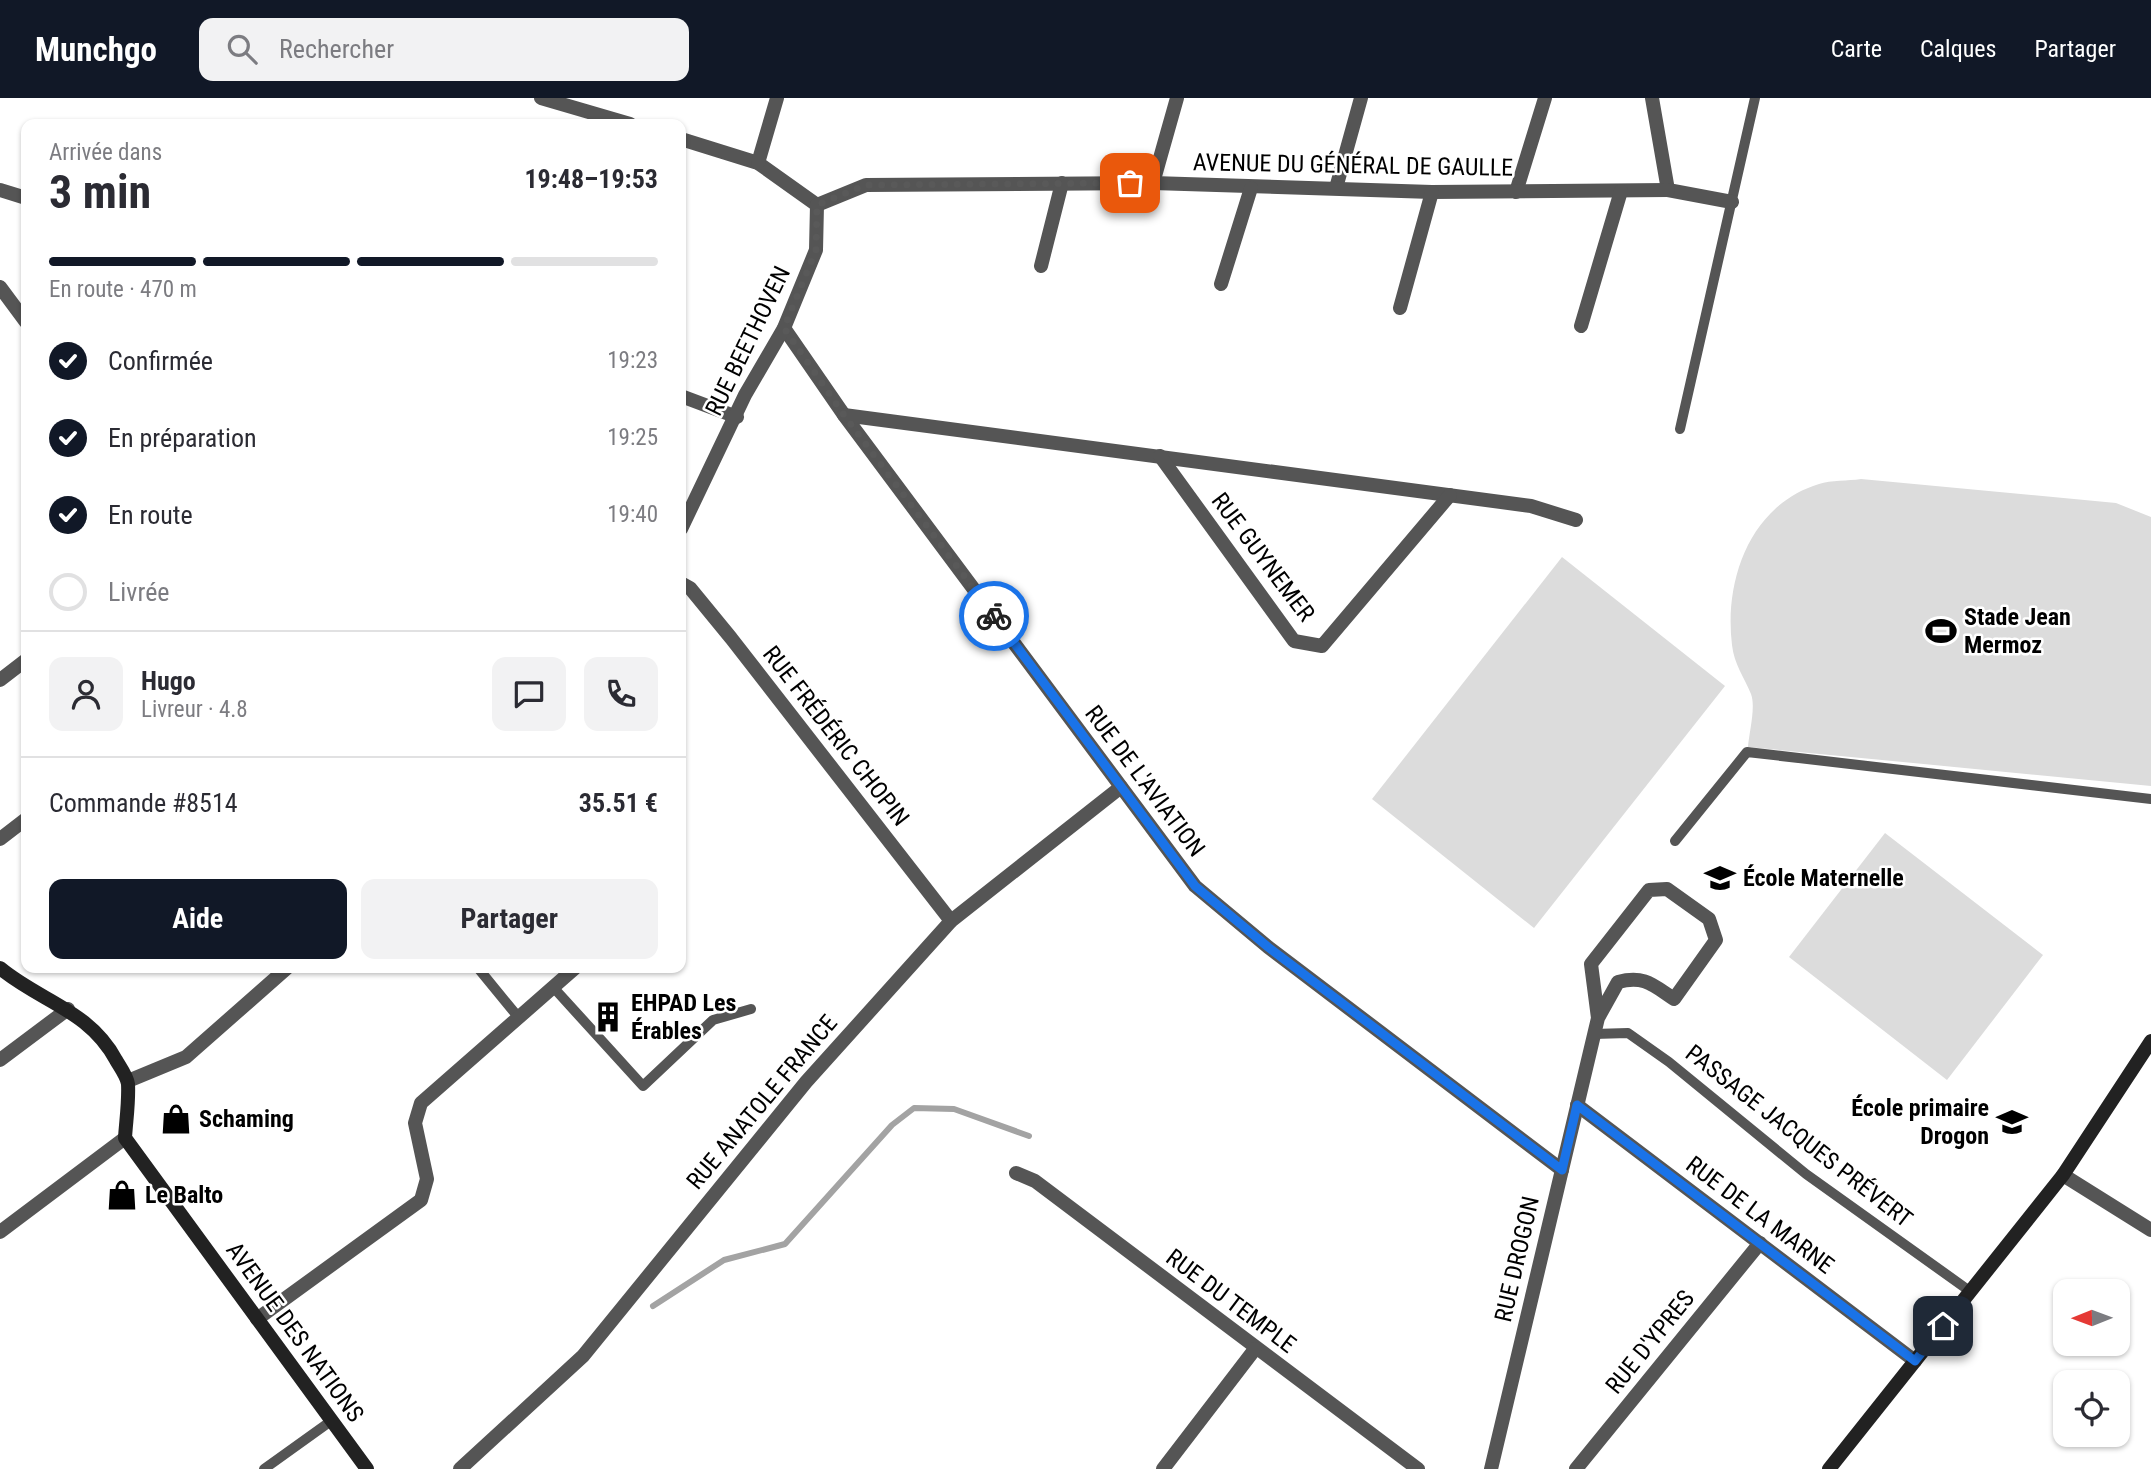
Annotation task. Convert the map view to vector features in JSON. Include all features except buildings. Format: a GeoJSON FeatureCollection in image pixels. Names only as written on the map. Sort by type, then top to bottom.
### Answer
{"type":"FeatureCollection","features":[{"type":"Feature","properties":{"kind":"main road"},"geometry":{"type":"LineString","coordinates":[[0,968],[22,986],[68,1009],[96,1031],[128,1081],[125,1138]]}},
{"type":"Feature","properties":{"kind":"main road"},"geometry":{"type":"LineString","coordinates":[[1829,1469],[2063,1175],[2151,1041]]}},
{"type":"Feature","properties":{"kind":"main road","name":"AVENUE DES NATIONS"},"geometry":{"type":"LineString","coordinates":[[125,1138],[367,1469]]}},
{"type":"Feature","properties":{"kind":"street"},"geometry":{"type":"LineString","coordinates":[[541,98],[613,119]]}},
{"type":"Feature","properties":{"kind":"street"},"geometry":{"type":"LineString","coordinates":[[758,163],[777,98]]}},
{"type":"Feature","properties":{"kind":"street"},"geometry":{"type":"LineString","coordinates":[[1153,183],[1177,98]]}},
{"type":"Feature","properties":{"kind":"street"},"geometry":{"type":"LineString","coordinates":[[1336,188],[1361,98]]}},
{"type":"Feature","properties":{"kind":"street"},"geometry":{"type":"LineString","coordinates":[[1516,192],[1545,98]]}},
{"type":"Feature","properties":{"kind":"street"},"geometry":{"type":"LineString","coordinates":[[1652,98],[1668,190]]}},
{"type":"Feature","properties":{"kind":"street"},"geometry":{"type":"LineString","coordinates":[[686,141],[758,163],[817,205]]}},
{"type":"Feature","properties":{"kind":"street"},"geometry":{"type":"LineString","coordinates":[[1041,265],[1062,183]]}},
{"type":"Feature","properties":{"kind":"street","name":"AVENUE DU GÉNÉRAL DE GAULLE"},"geometry":{"type":"LineString","coordinates":[[817,205],[866,185],[1062,183],[1153,183],[1433,192],[1668,190],[1732,202]]}},
{"type":"Feature","properties":{"kind":"street"},"geometry":{"type":"LineString","coordinates":[[1221,284],[1251,188]]}},
{"type":"Feature","properties":{"kind":"street"},"geometry":{"type":"LineString","coordinates":[[0,190],[21,196]]}},
{"type":"Feature","properties":{"kind":"street"},"geometry":{"type":"LineString","coordinates":[[1581,326],[1621,191]]}},
{"type":"Feature","properties":{"kind":"street"},"geometry":{"type":"LineString","coordinates":[[1400,308],[1433,192]]}},
{"type":"Feature","properties":{"kind":"street","name":"RUE BEETHOVEN"},"geometry":{"type":"LineString","coordinates":[[686,519],[746,395],[784,328],[816,250],[817,205]]}},
{"type":"Feature","properties":{"kind":"street"},"geometry":{"type":"LineString","coordinates":[[0,288],[21,315]]}},
{"type":"Feature","properties":{"kind":"street","name":"RUE DE L'AVIATION"},"geometry":{"type":"LineString","coordinates":[[784,328],[844,415],[1195,886],[1268,947],[1562,1170]]}},
{"type":"Feature","properties":{"kind":"street"},"geometry":{"type":"LineString","coordinates":[[686,398],[737,417]]}},
{"type":"Feature","properties":{"kind":"street","name":"RUE GUYNEMER"},"geometry":{"type":"LineString","coordinates":[[844,415],[1531,506],[1576,520]]}},
{"type":"Feature","properties":{"kind":"street","name":"RUE GUYNEMER"},"geometry":{"type":"LineString","coordinates":[[1160,456],[1294,641],[1322,646],[1450,495]]}},
{"type":"Feature","properties":{"kind":"street","name":"RUE FRÉDÉRIC CHOPIN"},"geometry":{"type":"LineString","coordinates":[[686,586],[731,638],[951,921]]}},
{"type":"Feature","properties":{"kind":"street"},"geometry":{"type":"LineString","coordinates":[[0,680],[21,664]]}},
{"type":"Feature","properties":{"kind":"street","name":"RUE ANATOLE FRANCE"},"geometry":{"type":"LineString","coordinates":[[460,1469],[583,1356],[806,1082],[951,921],[1121,787]]}},
{"type":"Feature","properties":{"kind":"street"},"geometry":{"type":"LineString","coordinates":[[0,839],[21,823]]}},
{"type":"Feature","properties":{"kind":"street","name":"RUE DROGON"},"geometry":{"type":"LineString","coordinates":[[1491,1469],[1598,1018],[1618,982],[1634,977],[1650,983],[1674,999],[1716,940],[1709,919],[1667,889],[1649,890],[1591,964],[1598,1018]]}},
{"type":"Feature","properties":{"kind":"street"},"geometry":{"type":"LineString","coordinates":[[128,1081],[186,1057],[281,973]]}},
{"type":"Feature","properties":{"kind":"street"},"geometry":{"type":"LineString","coordinates":[[257,1319],[421,1200],[427,1179],[415,1123],[421,1104],[569,973]]}},
{"type":"Feature","properties":{"kind":"street"},"geometry":{"type":"LineString","coordinates":[[0,1060],[68,1009]]}},
{"type":"Feature","properties":{"kind":"street","name":"RUE DE LA MARNE"},"geometry":{"type":"LineString","coordinates":[[1577,1105],[1915,1361]]}},
{"type":"Feature","properties":{"kind":"street"},"geometry":{"type":"LineString","coordinates":[[0,1231],[125,1138]]}},
{"type":"Feature","properties":{"kind":"street","name":"RUE DU TEMPLE"},"geometry":{"type":"LineString","coordinates":[[1016,1173],[1035,1181],[1418,1469]]}},
{"type":"Feature","properties":{"kind":"street"},"geometry":{"type":"LineString","coordinates":[[2063,1175],[2151,1230]]}},
{"type":"Feature","properties":{"kind":"street","name":"RUE D'YPRES"},"geometry":{"type":"LineString","coordinates":[[1576,1469],[1760,1243]]}},
{"type":"Feature","properties":{"kind":"street"},"geometry":{"type":"LineString","coordinates":[[1163,1469],[1255,1349]]}},
{"type":"Feature","properties":{"kind":"lane"},"geometry":{"type":"LineString","coordinates":[[1680,429],[1755,98]]}},
{"type":"Feature","properties":{"kind":"lane"},"geometry":{"type":"LineString","coordinates":[[1675,841],[1747,752],[2151,799]]}},
{"type":"Feature","properties":{"kind":"lane"},"geometry":{"type":"LineString","coordinates":[[482,973],[519,1018]]}},
{"type":"Feature","properties":{"kind":"lane"},"geometry":{"type":"LineString","coordinates":[[554,987],[643,1086],[713,1020],[751,1009]]}},
{"type":"Feature","properties":{"kind":"lane","name":"PASSAGE JACQUES PRÉVERT"},"geometry":{"type":"LineString","coordinates":[[1594,1034],[1628,1033],[1670,1062],[1806,1174],[1970,1292]]}},
{"type":"Feature","properties":{"kind":"lane"},"geometry":{"type":"LineString","coordinates":[[264,1469],[331,1421]]}},
{"type":"Feature","properties":{"kind":"shaded area","name":"Stade Jean Mermoz"},"geometry":{"type":"Polygon","coordinates":[[[1861,479],[2116,503],[2151,517],[2151,786],[1748,747],[1753,713],[1752,699],[1735,658],[1731,620],[1738,571],[1747,548],[1759,527],[1775,509],[1795,494],[1819,484],[1861,479]]]}},
{"type":"Feature","properties":{"kind":"shaded area"},"geometry":{"type":"Polygon","coordinates":[[[1562,557],[1725,686],[1534,928],[1372,799],[1562,557]]]}},
{"type":"Feature","properties":{"kind":"shaded area"},"geometry":{"type":"Polygon","coordinates":[[[1885,833],[2043,955],[1947,1080],[1789,957],[1885,833]]]}},
{"type":"Feature","properties":{"kind":"waterway"},"geometry":{"type":"LineString","coordinates":[[653,1306],[724,1260],[785,1244],[892,1125],[914,1108],[954,1109],[1029,1136]]}},
{"type":"Feature","properties":{"kind":"way so far"},"geometry":{"type":"LineString","coordinates":[[994,616],[844,415],[784,328],[816,250],[817,205],[866,185],[1130,183]]}},
{"type":"Feature","properties":{"kind":"place","name":"Stade Jean Mermoz"},"geometry":{"type":"Point","coordinates":[1941,631]}},
{"type":"Feature","properties":{"kind":"place","name":"École Maternelle"},"geometry":{"type":"Point","coordinates":[1720,878]}},
{"type":"Feature","properties":{"kind":"place","name":"EHPAD Les Érables"},"geometry":{"type":"Point","coordinates":[608,1017]}},
{"type":"Feature","properties":{"kind":"place","name":"Schaming"},"geometry":{"type":"Point","coordinates":[176,1119]}},
{"type":"Feature","properties":{"kind":"place","name":"École primaire Drogon"},"geometry":{"type":"Point","coordinates":[2012,1122]}},
{"type":"Feature","properties":{"kind":"place","name":"Le Balto"},"geometry":{"type":"Point","coordinates":[122,1195]}},
{"type":"Feature","properties":{"kind":"route"},"geometry":{"type":"LineString","coordinates":[[994,616],[1195,886],[1268,947],[1562,1170],[1577,1105],[1915,1361],[1943,1326]]}}]}
